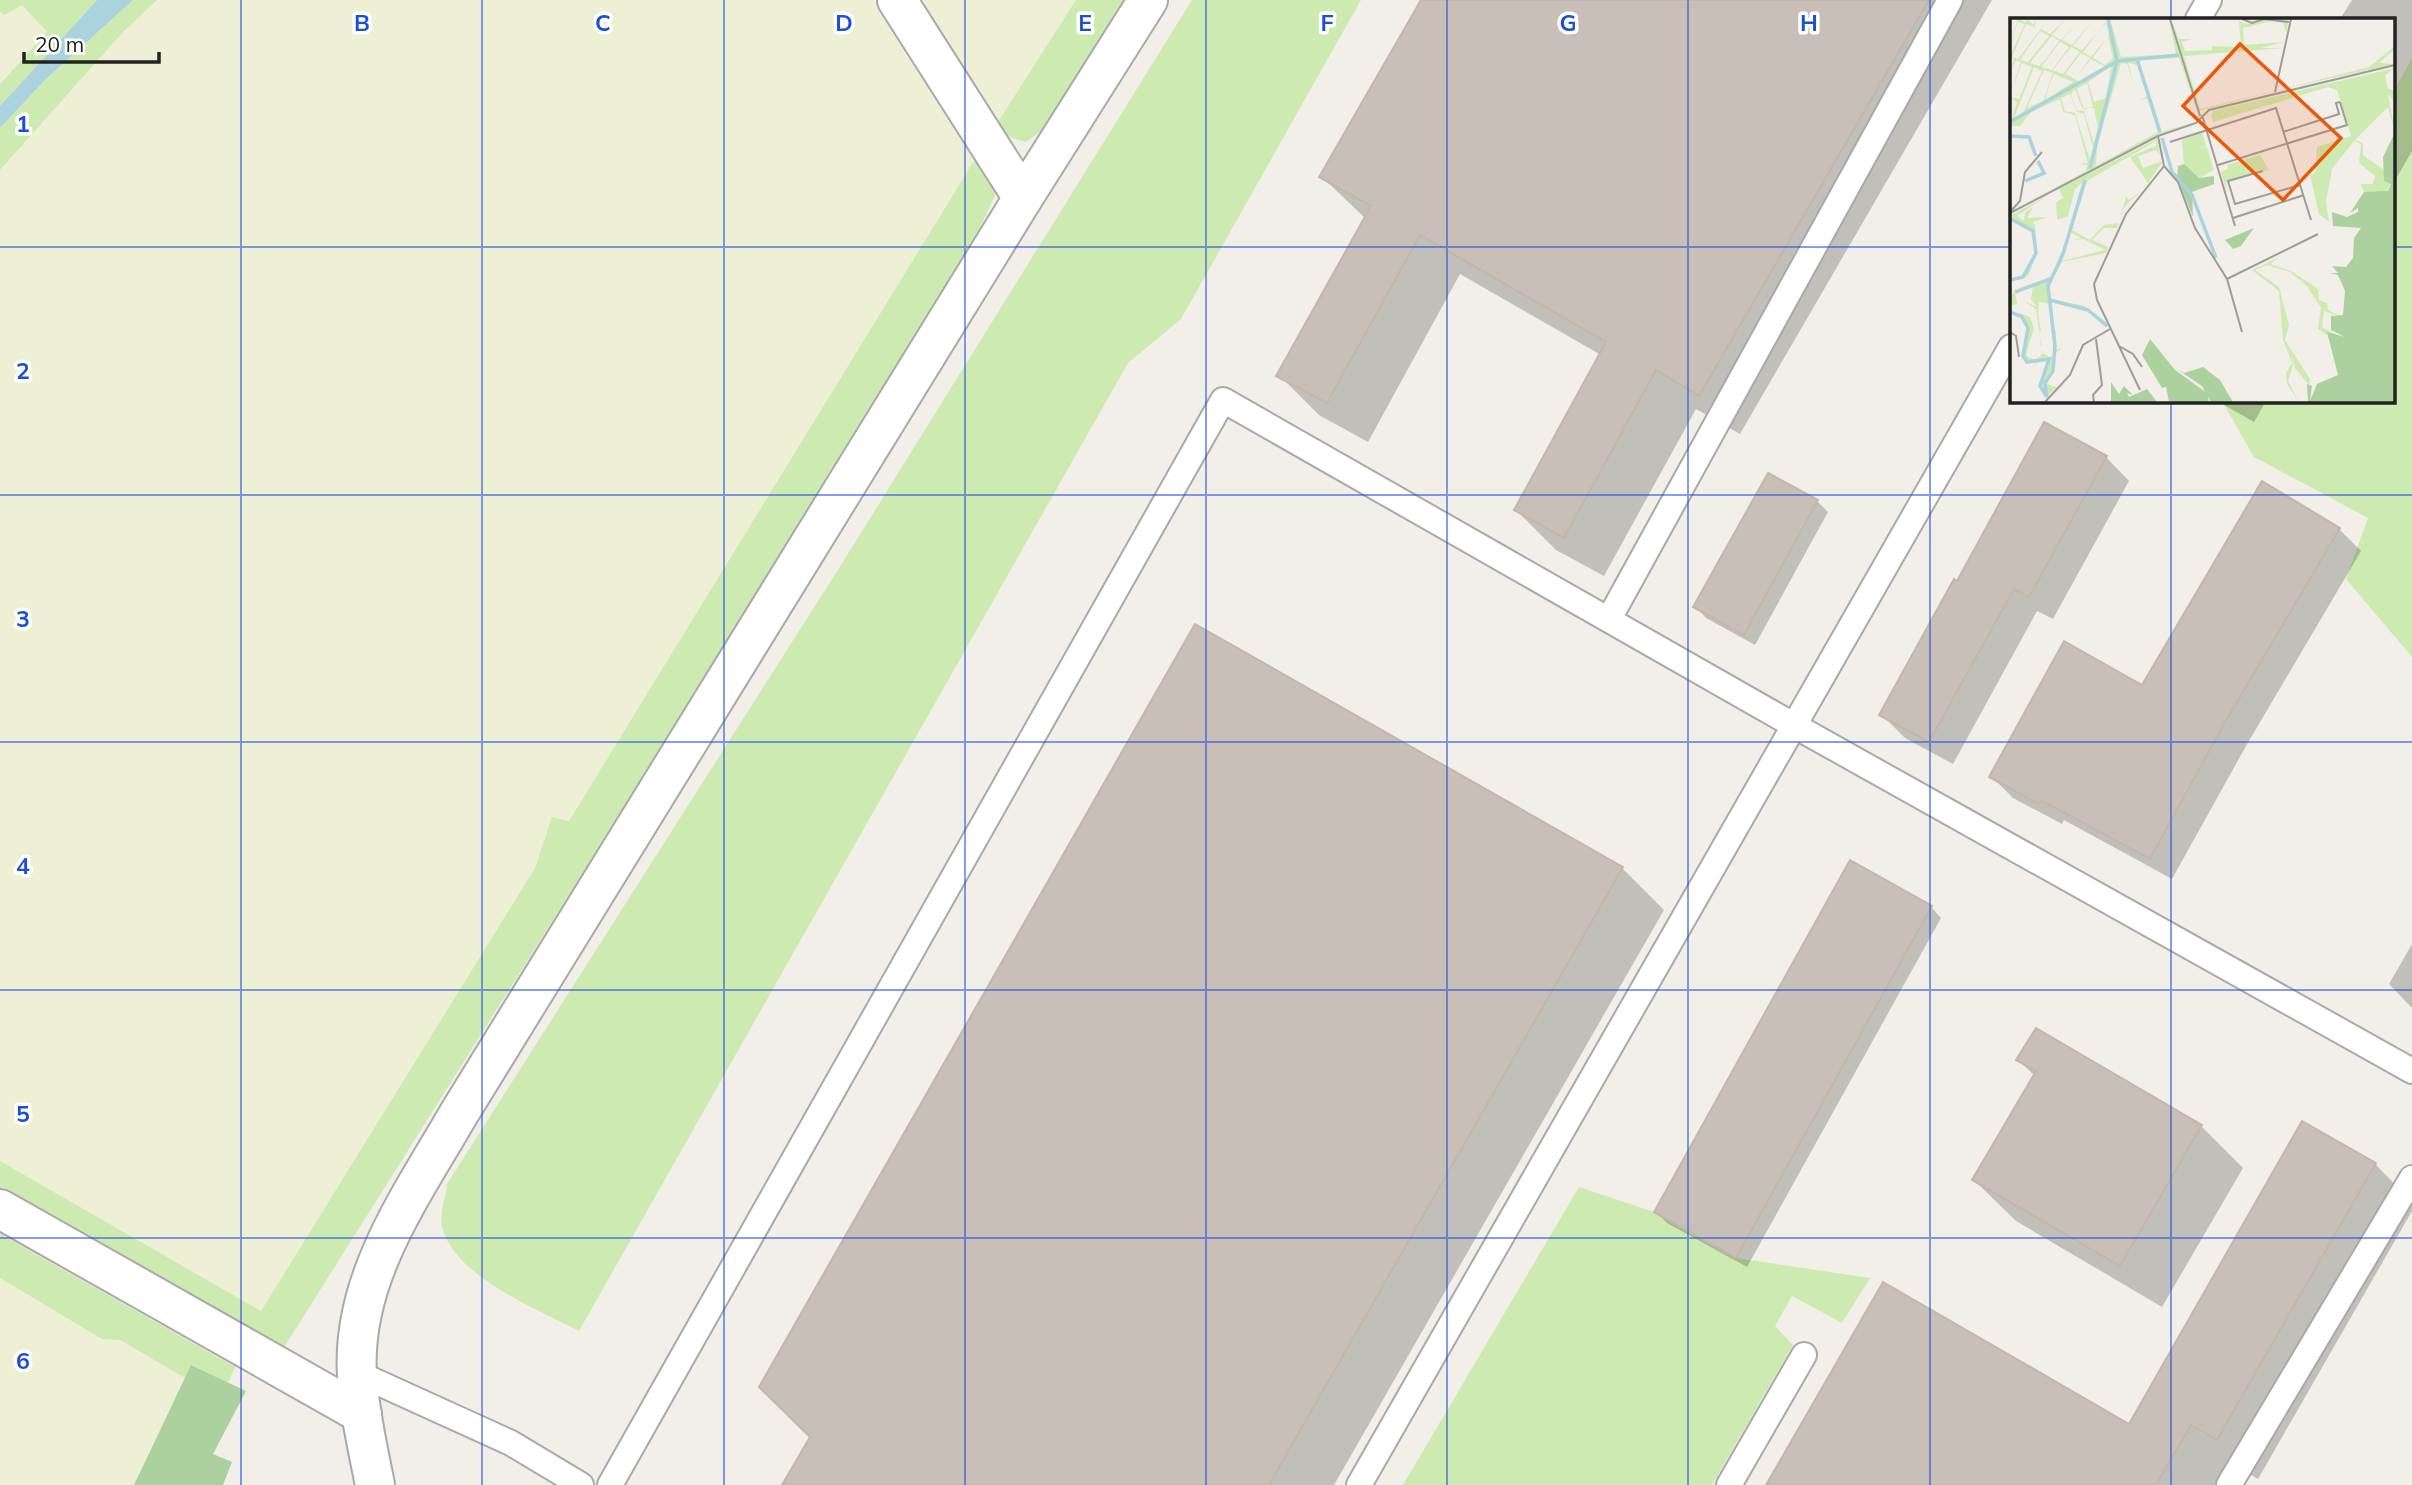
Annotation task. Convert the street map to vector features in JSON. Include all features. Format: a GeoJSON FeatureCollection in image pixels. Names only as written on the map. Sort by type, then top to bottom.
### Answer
{"type":"FeatureCollection","features":[{"type":"Feature","properties":{"kind":"street"},"geometry":{"type":"LineString","coordinates":[[897,0],[1023,198]]}},
{"type":"Feature","properties":{"kind":"street"},"geometry":{"type":"LineString","coordinates":[[375,1485],[356,1373],[361,1311],[374,1269],[394,1225],[458,1115],[1023,198],[1148,0]]}},
{"type":"Feature","properties":{"kind":"street"},"geometry":{"type":"LineString","coordinates":[[0,1209],[362,1414]]}},
{"type":"Feature","properties":{"kind":"lane"},"geometry":{"type":"LineString","coordinates":[[1609,619],[1950,0]]}},
{"type":"Feature","properties":{"kind":"lane"},"geometry":{"type":"LineString","coordinates":[[2199,18],[2208,0]]}},
{"type":"Feature","properties":{"kind":"lane"},"geometry":{"type":"LineString","coordinates":[[1359,1485],[2010,349]]}},
{"type":"Feature","properties":{"kind":"lane"},"geometry":{"type":"LineString","coordinates":[[610,1485],[1223,400],[1795,726],[2412,1071]]}},
{"type":"Feature","properties":{"kind":"lane"},"geometry":{"type":"LineString","coordinates":[[2229,1485],[2412,1178]]}},
{"type":"Feature","properties":{"kind":"lane"},"geometry":{"type":"LineString","coordinates":[[1729,1485],[1804,1355]]}},
{"type":"Feature","properties":{"kind":"lane"},"geometry":{"type":"LineString","coordinates":[[356,1373],[511,1443],[581,1485]]}},
{"type":"Feature","properties":{"kind":"green space"},"geometry":{"type":"Polygon","coordinates":[[[0,0],[97,0],[0,106],[0,84],[47,32],[22,5],[5,15],[0,12],[0,0]]]}},
{"type":"Feature","properties":{"kind":"green space"},"geometry":{"type":"Polygon","coordinates":[[[133,0],[157,0],[123,32],[0,170],[0,128],[46,79],[133,0]]]}},
{"type":"Feature","properties":{"kind":"green space"},"geometry":{"type":"Polygon","coordinates":[[[157,0],[874,0],[975,159],[569,821],[552,817],[535,868],[260,1312],[0,1161],[0,170],[123,32],[157,0]]]}},
{"type":"Feature","properties":{"kind":"green space"},"geometry":{"type":"Polygon","coordinates":[[[915,0],[1076,0],[996,125],[915,0]]]}},
{"type":"Feature","properties":{"kind":"green space"},"geometry":{"type":"Polygon","coordinates":[[[1076,0],[1126,0],[1050,124],[1026,142],[1012,138],[996,125],[1076,0]]]}},
{"type":"Feature","properties":{"kind":"green space"},"geometry":{"type":"Polygon","coordinates":[[[1192,0],[1361,0],[1181,319],[1128,363],[579,1331],[500,1290],[463,1261],[450,1245],[442,1227],[447,1184],[841,565],[1192,0]]]}},
{"type":"Feature","properties":{"kind":"green space"},"geometry":{"type":"Polygon","coordinates":[[[22,5],[47,32],[0,84],[0,12],[5,15],[22,5]]]}},
{"type":"Feature","properties":{"kind":"green space"},"geometry":{"type":"Polygon","coordinates":[[[2412,58],[2412,657],[2346,579],[2368,518],[2254,457],[2223,402],[2394,402],[2394,91],[2412,58]]]}},
{"type":"Feature","properties":{"kind":"green space"},"geometry":{"type":"Polygon","coordinates":[[[975,159],[996,193],[979,230],[597,850],[278,1357],[0,1195],[0,1161],[261,1311],[535,868],[552,817],[569,821],[975,159]]]}},
{"type":"Feature","properties":{"kind":"green space"},"geometry":{"type":"Polygon","coordinates":[[[1579,1187],[1654,1212],[1736,1258],[1870,1278],[1842,1323],[1792,1296],[1775,1326],[1793,1345],[1712,1485],[1403,1485],[1579,1187]]]}},
{"type":"Feature","properties":{"kind":"green space"},"geometry":{"type":"Polygon","coordinates":[[[0,1234],[235,1367],[228,1383],[192,1365],[185,1378],[120,1340],[102,1339],[0,1278],[0,1234]]]}},
{"type":"Feature","properties":{"kind":"green space"},"geometry":{"type":"Polygon","coordinates":[[[0,1278],[102,1338],[120,1339],[185,1378],[134,1485],[0,1485],[0,1278]]]}},
{"type":"Feature","properties":{"kind":"green space"},"geometry":{"type":"Polygon","coordinates":[[[191,1365],[246,1391],[213,1454],[232,1462],[223,1485],[134,1485],[191,1365]]]}},
{"type":"Feature","properties":{"kind":"water"},"geometry":{"type":"Polygon","coordinates":[[[97,0],[133,0],[46,79],[0,128],[0,106],[97,0]]]}},
{"type":"Feature","properties":{"kind":"building"},"geometry":{"type":"Polygon","coordinates":[[[1421,0],[1929,0],[1699,396],[1656,370],[1564,538],[1514,510],[1606,342],[1420,235],[1327,403],[1276,376],[1371,206],[1319,177],[1421,0]]]}},
{"type":"Feature","properties":{"kind":"building"},"geometry":{"type":"Polygon","coordinates":[[[2044,422],[2107,456],[2029,597],[2014,589],[1929,742],[1879,715],[1954,579],[1957,581],[2044,422]]]}},
{"type":"Feature","properties":{"kind":"building"},"geometry":{"type":"Polygon","coordinates":[[[1768,473],[1818,500],[1744,635],[1693,607],[1768,473]]]}},
{"type":"Feature","properties":{"kind":"building"},"geometry":{"type":"Polygon","coordinates":[[[2262,481],[2340,528],[2224,724],[2150,859],[2041,800],[2039,804],[1989,777],[2064,641],[2142,685],[2262,481]]]}},
{"type":"Feature","properties":{"kind":"building"},"geometry":{"type":"Polygon","coordinates":[[[1195,624],[1623,867],[1269,1485],[782,1485],[810,1437],[759,1387],[1195,624]]]}},
{"type":"Feature","properties":{"kind":"building"},"geometry":{"type":"Polygon","coordinates":[[[1850,860],[1932,906],[1736,1258],[1654,1212],[1850,860]]]}},
{"type":"Feature","properties":{"kind":"building"},"geometry":{"type":"Polygon","coordinates":[[[2036,1028],[2202,1125],[2120,1266],[1972,1180],[2036,1071],[2016,1060],[2036,1028]]]}},
{"type":"Feature","properties":{"kind":"building"},"geometry":{"type":"Polygon","coordinates":[[[2302,1121],[2376,1163],[2217,1440],[2191,1425],[2156,1485],[1766,1485],[1883,1282],[2129,1424],[2302,1121]]]}}]}
